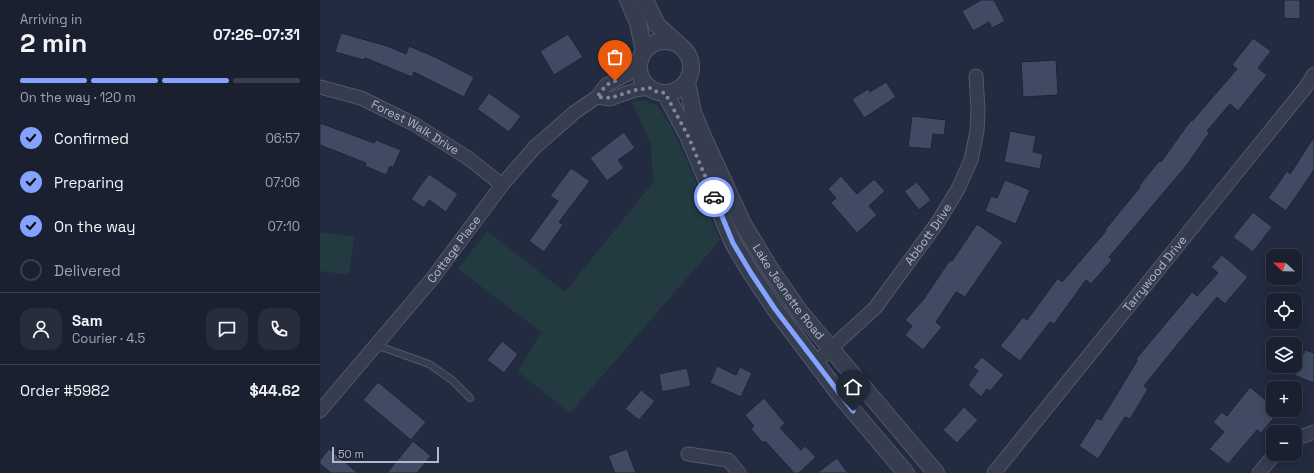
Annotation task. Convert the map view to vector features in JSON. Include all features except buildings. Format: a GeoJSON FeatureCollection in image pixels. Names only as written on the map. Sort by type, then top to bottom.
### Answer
{"type":"FeatureCollection","features":[{"type":"Feature","properties":{"kind":"street"},"geometry":{"type":"LineString","coordinates":[[628,0],[638,24],[644,50]]}},
{"type":"Feature","properties":{"kind":"street"},"geometry":{"type":"LineString","coordinates":[[645,0],[657,26],[685,48],[692,65],[691,74],[687,82],[681,88],[674,92],[657,92],[644,82],[640,75],[640,58],[644,50],[651,44],[668,40],[677,43]]}},
{"type":"Feature","properties":{"kind":"street","name":"Cottage Place"},"geometry":{"type":"LineString","coordinates":[[320,411],[432,279],[502,185],[535,147],[575,112],[597,97],[606,85],[626,75],[639,66]]}},
{"type":"Feature","properties":{"kind":"street","name":"Tarrywood Drive"},"geometry":{"type":"LineString","coordinates":[[994,473],[1305,88],[1314,74]]}},
{"type":"Feature","properties":{"kind":"street","name":"Abbott Drive"},"geometry":{"type":"LineString","coordinates":[[816,362],[875,308],[938,222],[958,189],[971,160],[977,131],[978,110],[976,76]]}},
{"type":"Feature","properties":{"kind":"street","name":"Lake Jeanette Road"},"geometry":{"type":"LineString","coordinates":[[687,82],[693,112],[701,132],[743,224],[769,267],[798,310],[936,473]]}},
{"type":"Feature","properties":{"kind":"street","name":"Forest Walk Drive"},"geometry":{"type":"LineString","coordinates":[[320,87],[361,98],[414,124],[468,158],[502,185]]}},
{"type":"Feature","properties":{"kind":"street"},"geometry":{"type":"LineString","coordinates":[[597,97],[610,98],[635,90],[650,88]]}},
{"type":"Feature","properties":{"kind":"street","name":"Lake Jeanette Road"},"geometry":{"type":"LineString","coordinates":[[665,93],[688,136],[733,243],[775,309],[843,399],[906,473]]}},
{"type":"Feature","properties":{"kind":"street"},"geometry":{"type":"LineString","coordinates":[[1302,436],[1314,432]]}},
{"type":"Feature","properties":{"kind":"street"},"geometry":{"type":"LineString","coordinates":[[688,454],[728,460],[739,473]]}},
{"type":"Feature","properties":{"kind":"street"},"geometry":{"type":"LineString","coordinates":[[1259,473],[1269,461]]}},
{"type":"Feature","properties":{"kind":"lane"},"geometry":{"type":"LineString","coordinates":[[376,344],[429,364],[452,380],[470,398]]}},
{"type":"Feature","properties":{"kind":"shaded area"},"geometry":{"type":"Polygon","coordinates":[[[645,100],[658,106],[671,126],[720,240],[570,413],[518,372],[541,332],[458,269],[487,231],[565,292],[654,181],[650,142],[632,102],[645,100]]]}},
{"type":"Feature","properties":{"kind":"shaded area"},"geometry":{"type":"Polygon","coordinates":[[[320,232],[354,237],[349,275],[320,271],[320,232]]]}},
{"type":"Feature","properties":{"kind":"way so far"},"geometry":{"type":"LineString","coordinates":[[615,81],[606,85],[597,97],[610,98],[635,90],[650,88],[657,92],[665,93],[688,136],[714,197]]}},
{"type":"Feature","properties":{"kind":"route"},"geometry":{"type":"LineString","coordinates":[[714,197],[733,243],[751,273],[775,309],[853,411]]}}]}
